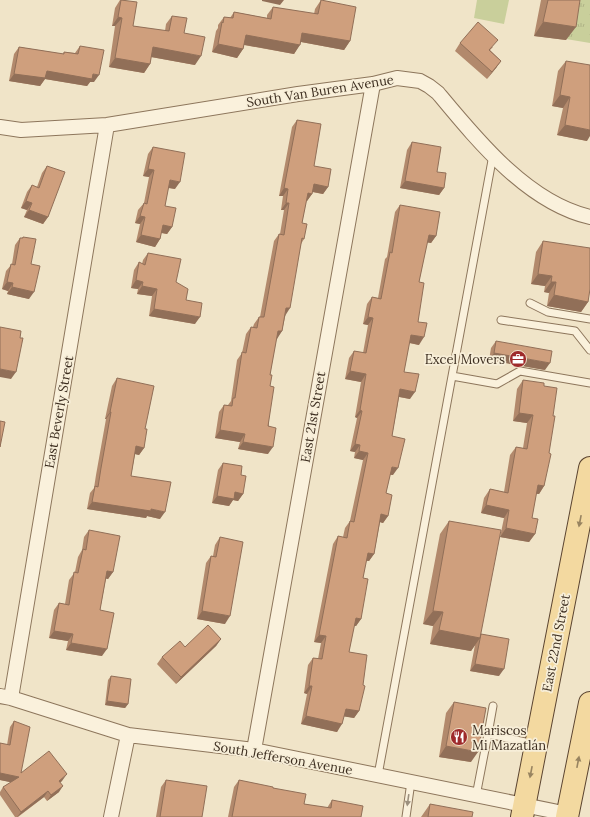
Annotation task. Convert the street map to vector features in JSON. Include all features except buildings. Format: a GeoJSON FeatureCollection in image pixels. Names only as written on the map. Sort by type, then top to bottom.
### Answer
{"type":"FeatureCollection","features":[{"type":"Feature","properties":{"kind":"main road","name":"East 22nd Street"},"geometry":{"type":"LineString","coordinates":[[523,811],[590,468]]}},
{"type":"Feature","properties":{"kind":"main road"},"geometry":{"type":"LineString","coordinates":[[568,816],[590,704]]}},
{"type":"Feature","properties":{"kind":"street","name":"South Van Buren Avenue"},"geometry":{"type":"LineString","coordinates":[[0,127],[21,130],[107,125],[298,94],[373,84],[397,78],[420,81],[438,93],[493,154],[527,186],[569,211],[590,217]]}},
{"type":"Feature","properties":{"kind":"street","name":"East 21st Street"},"geometry":{"type":"LineString","coordinates":[[254,750],[373,84]]}},
{"type":"Feature","properties":{"kind":"street","name":"East Beverly Street"},"geometry":{"type":"LineString","coordinates":[[5,697],[107,125]]}},
{"type":"Feature","properties":{"kind":"street","name":"South Jefferson Avenue"},"geometry":{"type":"LineString","coordinates":[[5,697],[128,735],[254,750],[476,796],[523,811],[568,816]]}},
{"type":"Feature","properties":{"kind":"street"},"geometry":{"type":"LineString","coordinates":[[111,817],[128,735]]}},
{"type":"Feature","properties":{"kind":"lane"},"geometry":{"type":"LineString","coordinates":[[378,775],[493,154]]}},
{"type":"Feature","properties":{"kind":"lane"},"geometry":{"type":"LineString","coordinates":[[530,303],[548,312],[590,319]]}},
{"type":"Feature","properties":{"kind":"lane"},"geometry":{"type":"LineString","coordinates":[[500,320],[575,331],[590,350]]}},
{"type":"Feature","properties":{"kind":"lane"},"geometry":{"type":"LineString","coordinates":[[452,376],[497,384],[520,371],[590,383]]}},
{"type":"Feature","properties":{"kind":"lane"},"geometry":{"type":"LineString","coordinates":[[476,796],[493,706]]}},
{"type":"Feature","properties":{"kind":"lane"},"geometry":{"type":"LineString","coordinates":[[488,734],[536,744]]}},
{"type":"Feature","properties":{"kind":"lane"},"geometry":{"type":"LineString","coordinates":[[406,817],[411,782]]}},
{"type":"Feature","properties":{"kind":"green space"},"geometry":{"type":"Polygon","coordinates":[[[477,0],[509,0],[504,24],[474,18],[477,0]]]}},
{"type":"Feature","properties":{"kind":"green space"},"geometry":{"type":"Polygon","coordinates":[[[580,0],[590,0],[590,43],[566,39],[580,0]]]}},
{"type":"Feature","properties":{"kind":"place","name":"Excel Movers"},"geometry":{"type":"Point","coordinates":[518,359]}},
{"type":"Feature","properties":{"kind":"place","name":"Mariscos Mi Mazatlán"},"geometry":{"type":"Point","coordinates":[459,737]}}]}
